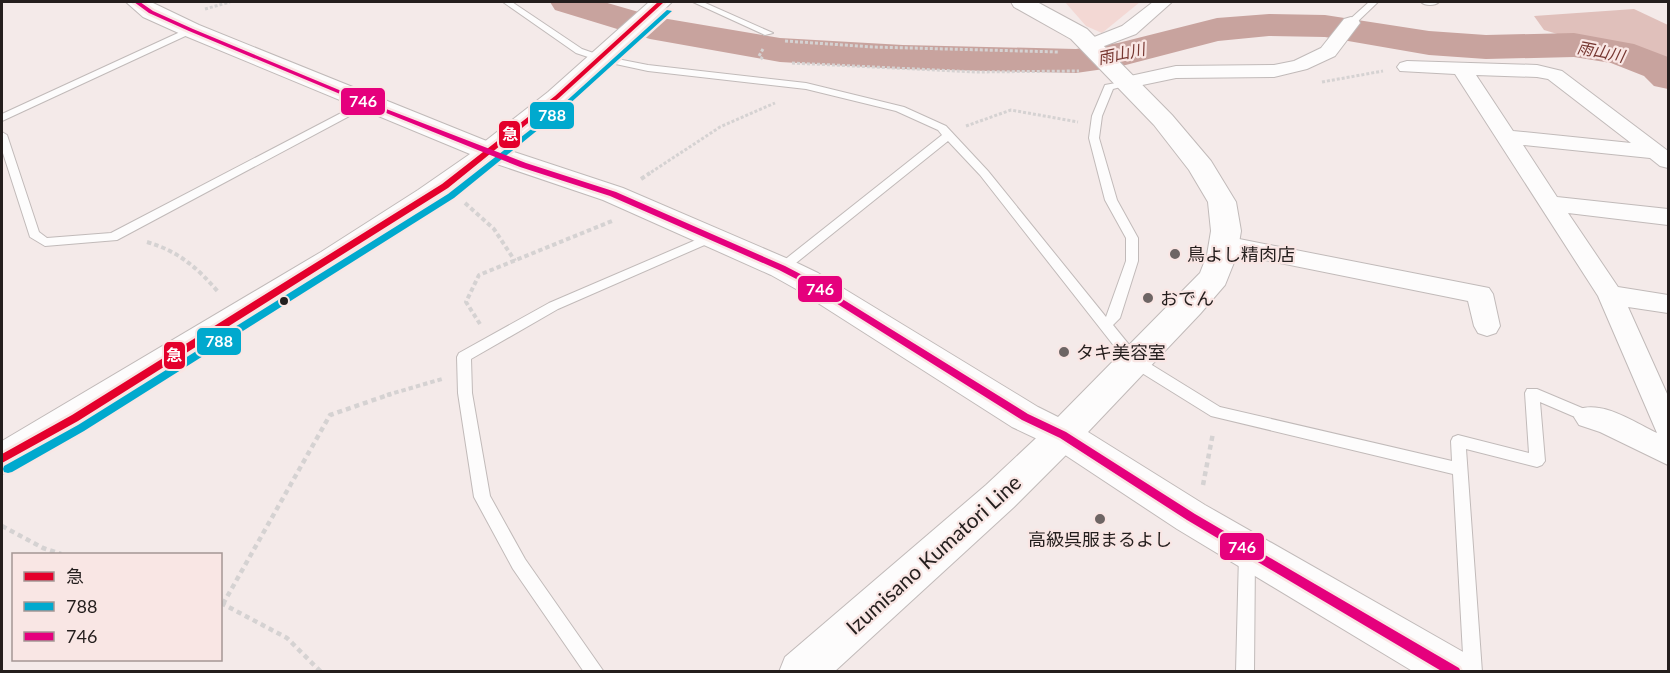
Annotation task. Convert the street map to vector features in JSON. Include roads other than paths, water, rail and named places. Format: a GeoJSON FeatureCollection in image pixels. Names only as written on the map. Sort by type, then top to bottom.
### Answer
{"type":"FeatureCollection","features":[{"type":"Feature","properties":{"kind":"main road"},"geometry":{"type":"LineString","coordinates":[[136,2],[191,30],[366,103],[489,152],[633,202],[782,268],[807,281],[1025,417],[1064,435],[1191,517],[1456,672]]}},
{"type":"Feature","properties":{"kind":"main road","name":"Izumisano Kumatori Line"},"geometry":{"type":"LineString","coordinates":[[801,672],[1000,496],[1064,435],[1189,306],[1214,277],[1222,255],[1226,231],[1222,202],[1201,167],[1110,64],[1079,34],[1022,2]]}},
{"type":"Feature","properties":{"kind":"main road"},"geometry":{"type":"LineString","coordinates":[[2,459],[75,418],[446,186],[556,97],[657,6]]}},
{"type":"Feature","properties":{"kind":"street"},"geometry":{"type":"LineString","coordinates":[[1163,2],[1129,30],[1110,64],[1176,72],[1274,71],[1300,65],[1328,52],[1346,29]]}},
{"type":"Feature","properties":{"kind":"street"},"geometry":{"type":"LineString","coordinates":[[1407,67],[1537,71],[1555,75],[1661,156]]}},
{"type":"Feature","properties":{"kind":"street"},"geometry":{"type":"LineString","coordinates":[[1461,68],[1610,295],[1668,427]]}},
{"type":"Feature","properties":{"kind":"street"},"geometry":{"type":"LineString","coordinates":[[1506,137],[1661,156]]}},
{"type":"Feature","properties":{"kind":"street"},"geometry":{"type":"LineString","coordinates":[[1549,202],[1668,217]]}},
{"type":"Feature","properties":{"kind":"street"},"geometry":{"type":"LineString","coordinates":[[1224,244],[1480,294],[1487,326]]}},
{"type":"Feature","properties":{"kind":"street"},"geometry":{"type":"LineString","coordinates":[[1610,295],[1668,304]]}},
{"type":"Feature","properties":{"kind":"street"},"geometry":{"type":"LineString","coordinates":[[1589,417],[1609,423],[1668,453]]}},
{"type":"Feature","properties":{"kind":"lane"},"geometry":{"type":"LineString","coordinates":[[507,2],[579,51],[600,58],[648,68],[758,79],[801,86],[900,109],[942,128],[984,172],[1134,361],[1216,412],[1460,469]]}},
{"type":"Feature","properties":{"kind":"lane"},"geometry":{"type":"LineString","coordinates":[[697,2],[768,33]]}},
{"type":"Feature","properties":{"kind":"lane"},"geometry":{"type":"LineString","coordinates":[[1346,29],[1374,2]]}},
{"type":"Feature","properties":{"kind":"lane"},"geometry":{"type":"LineString","coordinates":[[1425,2],[1435,2]]}},
{"type":"Feature","properties":{"kind":"lane"},"geometry":{"type":"LineString","coordinates":[[2,118],[191,30]]}},
{"type":"Feature","properties":{"kind":"lane"},"geometry":{"type":"LineString","coordinates":[[1106,324],[1113,318],[1132,261],[1132,238],[1111,200],[1095,138],[1097,116],[1110,87],[1110,64]]}},
{"type":"Feature","properties":{"kind":"lane"},"geometry":{"type":"LineString","coordinates":[[2,135],[34,234],[45,242],[113,237],[366,103]]}},
{"type":"Feature","properties":{"kind":"lane"},"geometry":{"type":"LineString","coordinates":[[782,268],[948,134]]}},
{"type":"Feature","properties":{"kind":"lane"},"geometry":{"type":"LineString","coordinates":[[595,672],[519,564],[482,497],[465,393],[464,357],[490,340],[579,295],[712,237]]}},
{"type":"Feature","properties":{"kind":"lane"},"geometry":{"type":"LineString","coordinates":[[1473,672],[1458,441],[1537,461],[1532,393],[1589,417]]}},
{"type":"Feature","properties":{"kind":"lane"},"geometry":{"type":"LineString","coordinates":[[1245,672],[1247,550]]}},
{"type":"Feature","properties":{"kind":"waterway","name":"雨山川"},"geometry":{"type":"LineString","coordinates":[[568,2],[650,28],[780,50],[903,57],[1076,61],[1118,55],[1217,30],[1269,25],[1325,26],[1429,43],[1486,47],[1574,45],[1620,52],[1658,67],[1668,77]]}},
{"type":"Feature","properties":{"kind":"place","name":"鳥よし精肉店"},"geometry":{"type":"Point","coordinates":[1175,254]}},
{"type":"Feature","properties":{"kind":"place","name":"おでん"},"geometry":{"type":"Point","coordinates":[1148,298]}},
{"type":"Feature","properties":{"kind":"place","name":"タキ美容室"},"geometry":{"type":"Point","coordinates":[1064,352]}},
{"type":"Feature","properties":{"kind":"place","name":"高級呉服まるよし"},"geometry":{"type":"Point","coordinates":[1100,519]}}]}
